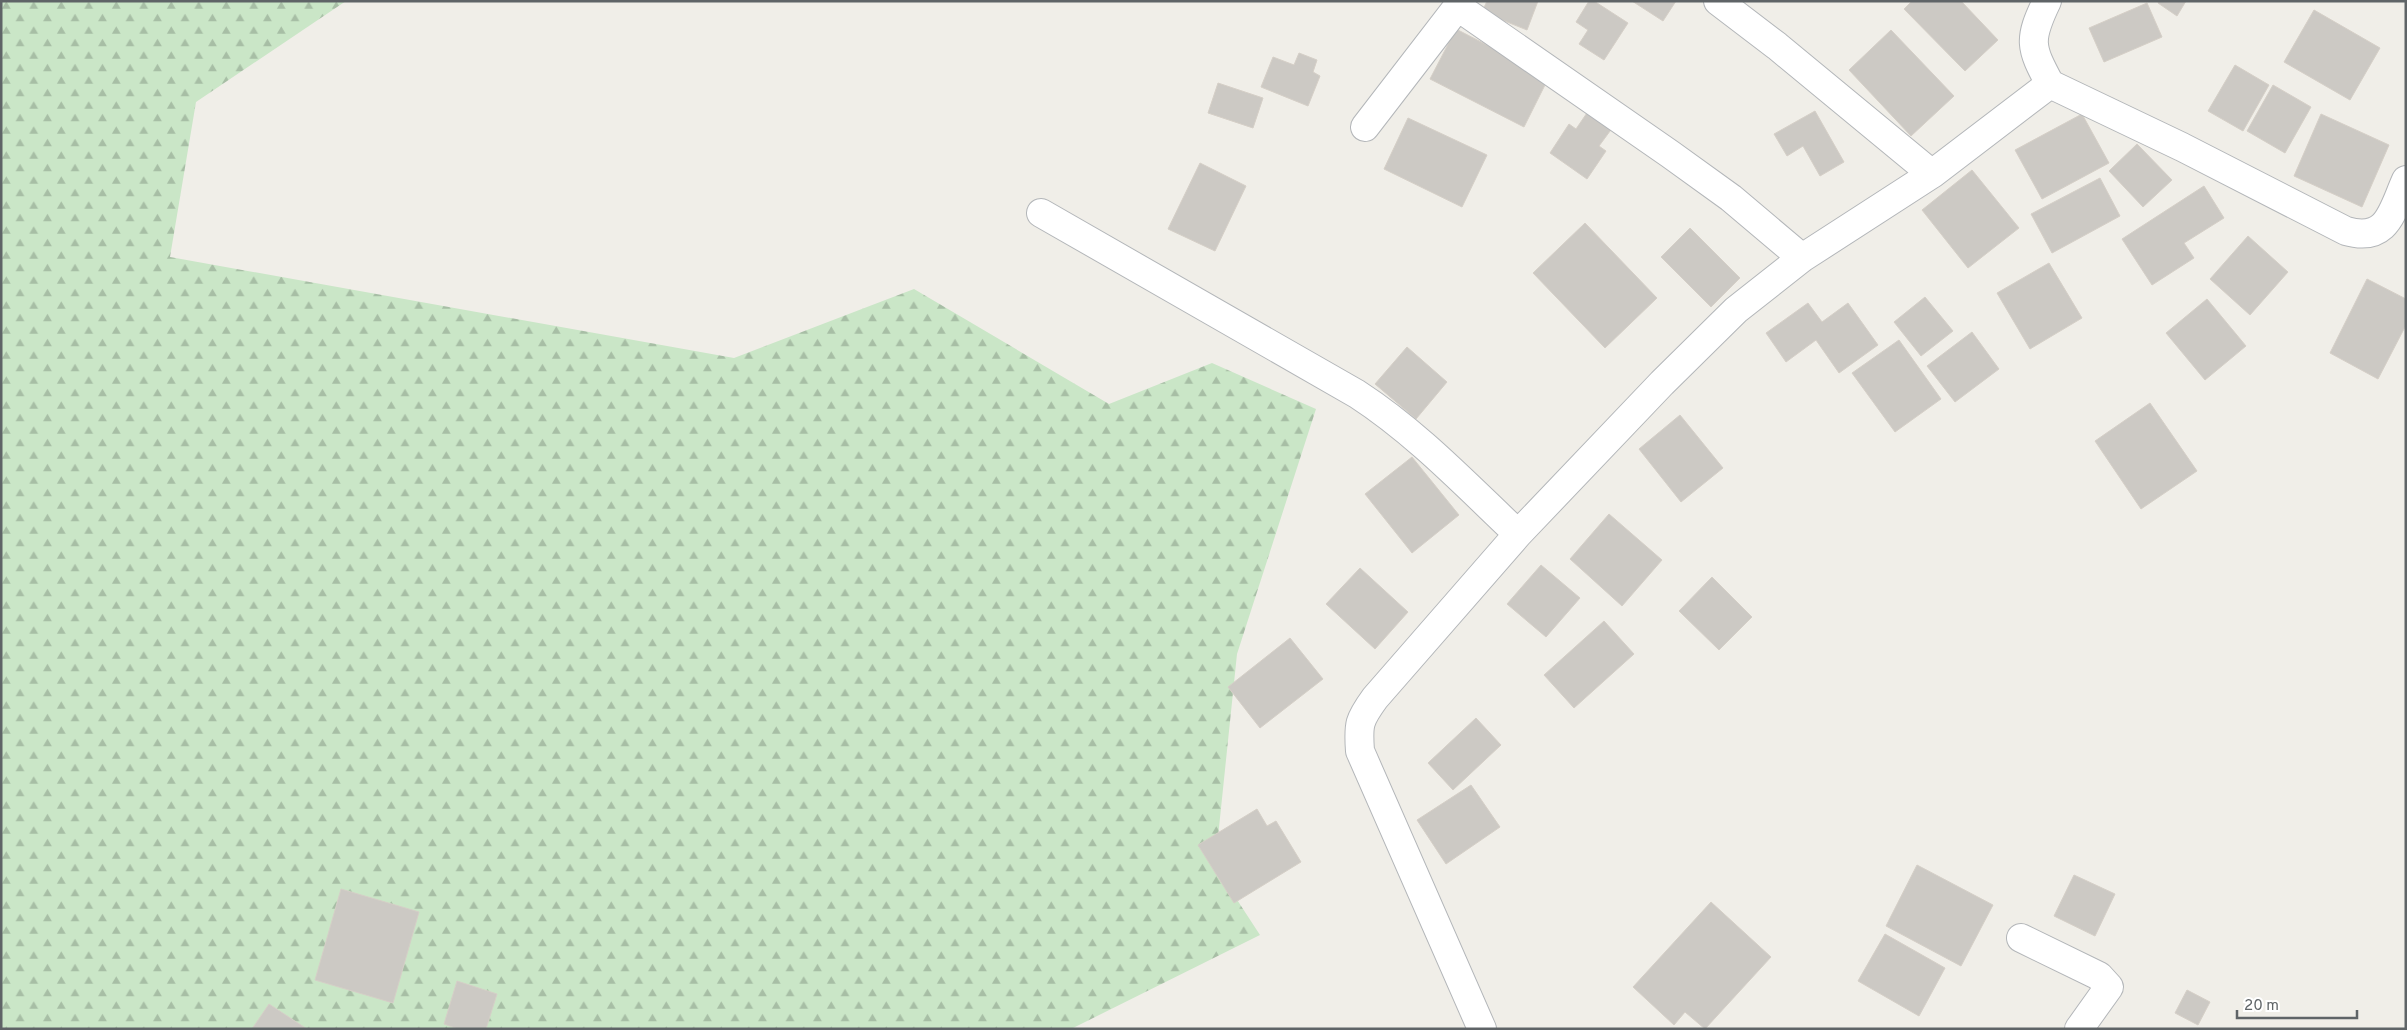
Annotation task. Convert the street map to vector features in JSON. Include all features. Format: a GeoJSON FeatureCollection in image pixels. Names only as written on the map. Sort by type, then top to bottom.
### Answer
{"type":"FeatureCollection","features":[{"type":"Feature","properties":{"kind":"street"},"geometry":{"type":"LineString","coordinates":[[1718,1],[1777,46],[1932,174]]}},
{"type":"Feature","properties":{"kind":"street"},"geometry":{"type":"LineString","coordinates":[[2048,1],[2034,28],[2035,56],[2050,84],[2182,147],[2346,231],[2356,234],[2378,231],[2388,221],[2406,180]]}},
{"type":"Feature","properties":{"kind":"street"},"geometry":{"type":"LineString","coordinates":[[1366,127],[1460,4],[1731,198],[1802,258]]}},
{"type":"Feature","properties":{"kind":"street"},"geometry":{"type":"LineString","coordinates":[[1482,1029],[1360,751],[1358,727],[1364,713],[1518,534],[1662,383],[1736,310],[1802,258],[1932,174],[2050,84]]}},
{"type":"Feature","properties":{"kind":"street"},"geometry":{"type":"LineString","coordinates":[[1041,213],[1357,394],[1388,414],[1440,459],[1518,534]]}},
{"type":"Feature","properties":{"kind":"street"},"geometry":{"type":"LineString","coordinates":[[2020,938],[2099,976],[2109,987],[2079,1029]]}},
{"type":"Feature","properties":{"kind":"green space"},"geometry":{"type":"Polygon","coordinates":[[[1,1],[346,1],[196,102],[170,257],[734,358],[914,289],[1109,404],[1212,363],[1316,409],[1237,654],[1215,866],[1260,935],[1071,1029],[1,1029],[1,1]]]}},
{"type":"Feature","properties":{"kind":"building"},"geometry":{"type":"Polygon","coordinates":[[[1487,1],[1538,1],[1527,30],[1482,12],[1487,1]]]}},
{"type":"Feature","properties":{"kind":"building"},"geometry":{"type":"Polygon","coordinates":[[[1589,1],[1594,1],[1628,23],[1604,60],[1579,44],[1588,30],[1576,22],[1589,1]]]}},
{"type":"Feature","properties":{"kind":"building"},"geometry":{"type":"Polygon","coordinates":[[[1632,1],[1676,1],[1663,21],[1632,1]]]}},
{"type":"Feature","properties":{"kind":"building"},"geometry":{"type":"Polygon","coordinates":[[[1912,1],[1961,1],[1998,40],[1965,71],[1904,9],[1912,1]]]}},
{"type":"Feature","properties":{"kind":"building"},"geometry":{"type":"Polygon","coordinates":[[[2159,1],[2186,1],[2177,16],[2158,3],[2159,1]]]}},
{"type":"Feature","properties":{"kind":"building"},"geometry":{"type":"Polygon","coordinates":[[[2147,3],[2162,37],[2104,62],[2089,28],[2147,3]]]}},
{"type":"Feature","properties":{"kind":"building"},"geometry":{"type":"Polygon","coordinates":[[[2314,10],[2380,48],[2350,100],[2284,62],[2314,10]]]}},
{"type":"Feature","properties":{"kind":"building"},"geometry":{"type":"Polygon","coordinates":[[[1456,29],[1549,77],[1524,127],[1430,79],[1456,29]]]}},
{"type":"Feature","properties":{"kind":"building"},"geometry":{"type":"Polygon","coordinates":[[[1891,30],[1954,96],[1911,136],[1849,70],[1891,30]]]}},
{"type":"Feature","properties":{"kind":"building"},"geometry":{"type":"Polygon","coordinates":[[[1299,53],[1317,60],[1313,72],[1320,76],[1308,106],[1261,87],[1273,57],[1294,65],[1299,53]]]}},
{"type":"Feature","properties":{"kind":"building"},"geometry":{"type":"Polygon","coordinates":[[[2235,65],[2269,85],[2243,131],[2208,111],[2235,65]]]}},
{"type":"Feature","properties":{"kind":"building"},"geometry":{"type":"Polygon","coordinates":[[[1218,83],[1263,98],[1253,128],[1208,113],[1218,83]]]}},
{"type":"Feature","properties":{"kind":"building"},"geometry":{"type":"Polygon","coordinates":[[[2273,85],[2311,107],[2285,153],[2247,131],[2273,85]]]}},
{"type":"Feature","properties":{"kind":"building"},"geometry":{"type":"Polygon","coordinates":[[[1589,110],[1613,127],[1599,146],[1606,151],[1587,179],[1550,153],[1569,124],[1576,129],[1589,110]]]}},
{"type":"Feature","properties":{"kind":"building"},"geometry":{"type":"Polygon","coordinates":[[[1815,111],[1844,162],[1820,176],[1803,146],[1787,156],[1774,134],[1815,111]]]}},
{"type":"Feature","properties":{"kind":"building"},"geometry":{"type":"Polygon","coordinates":[[[2082,114],[2109,163],[2042,199],[2015,150],[2082,114]]]}},
{"type":"Feature","properties":{"kind":"building"},"geometry":{"type":"Polygon","coordinates":[[[2321,114],[2389,145],[2362,207],[2294,176],[2321,114]]]}},
{"type":"Feature","properties":{"kind":"building"},"geometry":{"type":"Polygon","coordinates":[[[1408,118],[1487,155],[1462,207],[1384,169],[1408,118]]]}},
{"type":"Feature","properties":{"kind":"building"},"geometry":{"type":"Polygon","coordinates":[[[2137,144],[2172,180],[2143,207],[2109,171],[2137,144]]]}},
{"type":"Feature","properties":{"kind":"building"},"geometry":{"type":"Polygon","coordinates":[[[1200,163],[1246,186],[1215,251],[1168,229],[1200,163]]]}},
{"type":"Feature","properties":{"kind":"building"},"geometry":{"type":"Polygon","coordinates":[[[1972,170],[2019,228],[1968,268],[1922,210],[1972,170]]]}},
{"type":"Feature","properties":{"kind":"building"},"geometry":{"type":"Polygon","coordinates":[[[2100,178],[2120,216],[2052,253],[2031,214],[2100,178]]]}},
{"type":"Feature","properties":{"kind":"building"},"geometry":{"type":"Polygon","coordinates":[[[2204,186],[2224,218],[2184,243],[2194,258],[2152,285],[2122,239],[2204,186]]]}},
{"type":"Feature","properties":{"kind":"building"},"geometry":{"type":"Polygon","coordinates":[[[1585,223],[1657,298],[1605,348],[1533,273],[1585,223]]]}},
{"type":"Feature","properties":{"kind":"building"},"geometry":{"type":"Polygon","coordinates":[[[1690,228],[1740,278],[1711,307],[1661,257],[1690,228]]]}},
{"type":"Feature","properties":{"kind":"building"},"geometry":{"type":"Polygon","coordinates":[[[2248,236],[2288,272],[2250,315],[2210,279],[2248,236]]]}},
{"type":"Feature","properties":{"kind":"building"},"geometry":{"type":"Polygon","coordinates":[[[2049,263],[2082,318],[2030,349],[1997,293],[2049,263]]]}},
{"type":"Feature","properties":{"kind":"building"},"geometry":{"type":"Polygon","coordinates":[[[2367,279],[2406,299],[2406,325],[2378,379],[2330,353],[2367,279]]]}},
{"type":"Feature","properties":{"kind":"building"},"geometry":{"type":"Polygon","coordinates":[[[1925,297],[1953,331],[1921,356],[1894,322],[1925,297]]]}},
{"type":"Feature","properties":{"kind":"building"},"geometry":{"type":"Polygon","coordinates":[[[2207,299],[2246,346],[2205,380],[2166,333],[2207,299]]]}},
{"type":"Feature","properties":{"kind":"building"},"geometry":{"type":"Polygon","coordinates":[[[1808,303],[1822,322],[1848,303],[1878,345],[1839,373],[1816,340],[1786,362],[1766,333],[1808,303]]]}},
{"type":"Feature","properties":{"kind":"building"},"geometry":{"type":"Polygon","coordinates":[[[1972,332],[1999,369],[1955,402],[1927,366],[1972,332]]]}},
{"type":"Feature","properties":{"kind":"building"},"geometry":{"type":"Polygon","coordinates":[[[1899,340],[1941,399],[1895,432],[1852,373],[1899,340]]]}},
{"type":"Feature","properties":{"kind":"building"},"geometry":{"type":"Polygon","coordinates":[[[1407,347],[1447,382],[1416,419],[1375,384],[1407,347]]]}},
{"type":"Feature","properties":{"kind":"building"},"geometry":{"type":"Polygon","coordinates":[[[2150,403],[2197,471],[2141,509],[2095,441],[2150,403]]]}},
{"type":"Feature","properties":{"kind":"building"},"geometry":{"type":"Polygon","coordinates":[[[1680,415],[1723,468],[1681,502],[1639,449],[1680,415]]]}},
{"type":"Feature","properties":{"kind":"building"},"geometry":{"type":"Polygon","coordinates":[[[1412,457],[1459,515],[1412,553],[1365,494],[1412,457]]]}},
{"type":"Feature","properties":{"kind":"building"},"geometry":{"type":"Polygon","coordinates":[[[1609,514],[1662,560],[1622,606],[1570,559],[1609,514]]]}},
{"type":"Feature","properties":{"kind":"building"},"geometry":{"type":"Polygon","coordinates":[[[1541,565],[1580,598],[1546,637],[1507,604],[1541,565]]]}},
{"type":"Feature","properties":{"kind":"building"},"geometry":{"type":"Polygon","coordinates":[[[1360,568],[1408,612],[1375,649],[1326,604],[1360,568]]]}},
{"type":"Feature","properties":{"kind":"building"},"geometry":{"type":"Polygon","coordinates":[[[1712,577],[1752,617],[1719,650],[1679,611],[1712,577]]]}},
{"type":"Feature","properties":{"kind":"building"},"geometry":{"type":"Polygon","coordinates":[[[1604,621],[1634,654],[1574,708],[1544,675],[1604,621]]]}},
{"type":"Feature","properties":{"kind":"building"},"geometry":{"type":"Polygon","coordinates":[[[1290,638],[1323,679],[1260,728],[1228,687],[1290,638]]]}},
{"type":"Feature","properties":{"kind":"building"},"geometry":{"type":"Polygon","coordinates":[[[1476,718],[1501,745],[1453,790],[1428,763],[1476,718]]]}},
{"type":"Feature","properties":{"kind":"building"},"geometry":{"type":"Polygon","coordinates":[[[1471,785],[1500,827],[1446,864],[1417,820],[1471,785]]]}},
{"type":"Feature","properties":{"kind":"building"},"geometry":{"type":"Polygon","coordinates":[[[1257,809],[1267,826],[1276,821],[1301,862],[1234,903],[1198,845],[1257,809]]]}},
{"type":"Feature","properties":{"kind":"building"},"geometry":{"type":"Polygon","coordinates":[[[1917,865],[1993,905],[1961,966],[1886,926],[1917,865]]]}},
{"type":"Feature","properties":{"kind":"building"},"geometry":{"type":"Polygon","coordinates":[[[2074,875],[2115,894],[2095,936],[2054,916],[2074,875]]]}},
{"type":"Feature","properties":{"kind":"building"},"geometry":{"type":"Polygon","coordinates":[[[341,889],[419,912],[393,1003],[315,980],[341,889]]]}},
{"type":"Feature","properties":{"kind":"building"},"geometry":{"type":"Polygon","coordinates":[[[1711,902],[1771,957],[1705,1029],[1685,1012],[1674,1025],[1633,987],[1711,902]]]}},
{"type":"Feature","properties":{"kind":"building"},"geometry":{"type":"Polygon","coordinates":[[[1885,934],[1945,968],[1919,1016],[1858,981],[1885,934]]]}},
{"type":"Feature","properties":{"kind":"building"},"geometry":{"type":"Polygon","coordinates":[[[457,981],[497,994],[486,1029],[458,1029],[444,1024],[457,981]]]}},
{"type":"Feature","properties":{"kind":"building"},"geometry":{"type":"Polygon","coordinates":[[[2187,990],[2210,1002],[2198,1025],[2175,1013],[2187,990]]]}},
{"type":"Feature","properties":{"kind":"building"},"geometry":{"type":"Polygon","coordinates":[[[269,1004],[307,1029],[252,1029],[269,1004]]]}}]}
